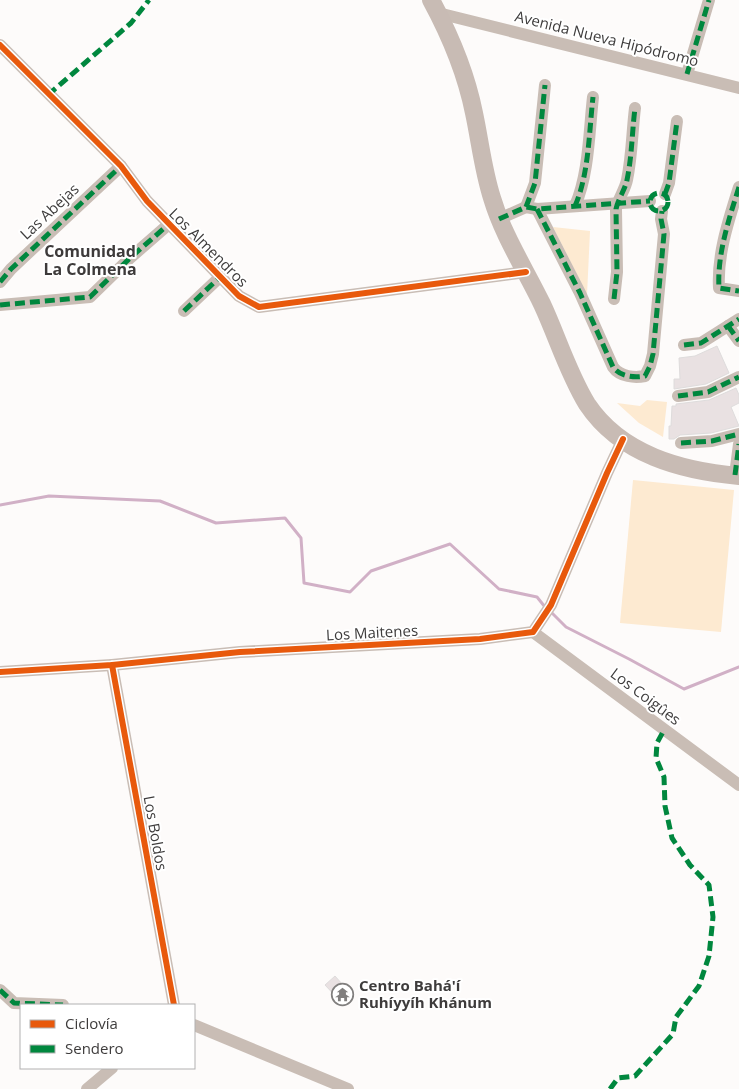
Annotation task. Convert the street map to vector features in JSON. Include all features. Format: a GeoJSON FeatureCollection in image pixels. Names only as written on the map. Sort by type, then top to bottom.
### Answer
{"type":"FeatureCollection","features":[{"type":"Feature","properties":{"kind":"main road"},"geometry":{"type":"LineString","coordinates":[[435,6],[468,87],[486,175],[499,219],[588,404],[610,429],[651,456],[674,466],[737,475]]}},
{"type":"Feature","properties":{"kind":"street"},"geometry":{"type":"LineString","coordinates":[[687,74],[709,0]]}},
{"type":"Feature","properties":{"kind":"street","name":"Avenida Nueva Hipódromo"},"geometry":{"type":"LineString","coordinates":[[435,6],[739,88]]}},
{"type":"Feature","properties":{"kind":"street","name":"Los Almendros"},"geometry":{"type":"LineString","coordinates":[[0,45],[121,166],[147,201],[220,277],[239,296],[259,307],[526,272]]}},
{"type":"Feature","properties":{"kind":"street"},"geometry":{"type":"LineString","coordinates":[[545,85],[532,208],[580,293],[613,368],[620,374],[640,377],[645,376],[648,372],[653,354],[664,234],[661,219],[662,211],[669,204],[665,194],[657,192],[650,201]]}},
{"type":"Feature","properties":{"kind":"street"},"geometry":{"type":"LineString","coordinates":[[575,206],[581,192],[584,175],[593,97]]}},
{"type":"Feature","properties":{"kind":"street"},"geometry":{"type":"LineString","coordinates":[[614,299],[617,272],[617,203],[623,194],[627,180],[634,108]]}},
{"type":"Feature","properties":{"kind":"street"},"geometry":{"type":"LineString","coordinates":[[665,194],[669,184],[677,121]]}},
{"type":"Feature","properties":{"kind":"street","name":"Las Abejas"},"geometry":{"type":"LineString","coordinates":[[0,282],[11,269],[121,166]]}},
{"type":"Feature","properties":{"kind":"street"},"geometry":{"type":"LineString","coordinates":[[738,195],[728,221],[718,270],[719,288],[739,291]]}},
{"type":"Feature","properties":{"kind":"street"},"geometry":{"type":"LineString","coordinates":[[499,219],[532,208],[650,201]]}},
{"type":"Feature","properties":{"kind":"street"},"geometry":{"type":"LineString","coordinates":[[650,201],[654,209],[662,211]]}},
{"type":"Feature","properties":{"kind":"street"},"geometry":{"type":"LineString","coordinates":[[0,305],[90,297],[169,224]]}},
{"type":"Feature","properties":{"kind":"street"},"geometry":{"type":"LineString","coordinates":[[184,311],[220,277]]}},
{"type":"Feature","properties":{"kind":"street"},"geometry":{"type":"LineString","coordinates":[[684,345],[701,343],[734,322],[739,341]]}},
{"type":"Feature","properties":{"kind":"street"},"geometry":{"type":"LineString","coordinates":[[678,396],[708,392],[739,377]]}},
{"type":"Feature","properties":{"kind":"street"},"geometry":{"type":"LineString","coordinates":[[681,443],[712,442],[739,434]]}},
{"type":"Feature","properties":{"kind":"street"},"geometry":{"type":"LineString","coordinates":[[533,632],[551,605],[623,439]]}},
{"type":"Feature","properties":{"kind":"street"},"geometry":{"type":"LineString","coordinates":[[737,475],[739,444]]}},
{"type":"Feature","properties":{"kind":"street","name":"Los Maitenes"},"geometry":{"type":"LineString","coordinates":[[0,672],[112,665],[240,652],[480,639],[533,632]]}},
{"type":"Feature","properties":{"kind":"street","name":"Los Coigûes"},"geometry":{"type":"LineString","coordinates":[[533,632],[739,785]]}},
{"type":"Feature","properties":{"kind":"street","name":"Los Boldos"},"geometry":{"type":"LineString","coordinates":[[112,665],[174,1004]]}},
{"type":"Feature","properties":{"kind":"street"},"geometry":{"type":"LineString","coordinates":[[0,990],[14,1003],[38,1004]]}},
{"type":"Feature","properties":{"kind":"street"},"geometry":{"type":"LineString","coordinates":[[195,1025],[348,1089]]}},
{"type":"Feature","properties":{"kind":"street"},"geometry":{"type":"LineString","coordinates":[[87,1089],[111,1069]]}},
{"type":"Feature","properties":{"kind":"shaded area"},"geometry":{"type":"Polygon","coordinates":[[[553,227],[590,231],[587,295],[553,227]]]}},
{"type":"Feature","properties":{"kind":"shaded area"},"geometry":{"type":"Polygon","coordinates":[[[647,400],[667,402],[663,437],[639,423],[617,403],[640,406],[647,400]]]}},
{"type":"Feature","properties":{"kind":"shaded area"},"geometry":{"type":"Polygon","coordinates":[[[633,480],[734,490],[721,632],[620,623],[633,480]]]}},
{"type":"Feature","properties":{"kind":"building"},"geometry":{"type":"Polygon","coordinates":[[[717,346],[729,373],[706,384],[674,389],[674,379],[680,379],[679,358],[695,356],[717,346]]]}},
{"type":"Feature","properties":{"kind":"building"},"geometry":{"type":"Polygon","coordinates":[[[736,388],[739,395],[739,403],[731,407],[739,426],[711,433],[680,435],[674,439],[669,439],[672,406],[709,400],[736,388]]]}},
{"type":"Feature","properties":{"kind":"building"},"geometry":{"type":"Polygon","coordinates":[[[335,976],[350,993],[341,1002],[325,985],[335,976]]]}},
{"type":"Feature","properties":{"kind":"waterway"},"geometry":{"type":"LineString","coordinates":[[0,505],[49,496],[160,501],[216,523],[285,518],[301,538],[304,583],[350,592],[371,571],[450,544],[499,589],[537,597],[545,607]]}},
{"type":"Feature","properties":{"kind":"waterway"},"geometry":{"type":"LineString","coordinates":[[550,611],[566,627],[684,689],[739,667]]}},
{"type":"Feature","properties":{"kind":"marked path"},"geometry":{"type":"LineString","coordinates":[[48,95],[131,23],[149,0]]}},
{"type":"Feature","properties":{"kind":"marked path"},"geometry":{"type":"LineString","coordinates":[[687,74],[709,0]]}},
{"type":"Feature","properties":{"kind":"marked path"},"geometry":{"type":"LineString","coordinates":[[526,207],[535,183],[545,85]]}},
{"type":"Feature","properties":{"kind":"marked path"},"geometry":{"type":"LineString","coordinates":[[575,206],[580,194],[586,167],[593,97]]}},
{"type":"Feature","properties":{"kind":"marked path"},"geometry":{"type":"LineString","coordinates":[[614,299],[617,272],[616,209],[627,180],[635,108]]}},
{"type":"Feature","properties":{"kind":"marked path"},"geometry":{"type":"LineString","coordinates":[[665,194],[669,183],[677,121]]}},
{"type":"Feature","properties":{"kind":"marked path"},"geometry":{"type":"LineString","coordinates":[[0,282],[11,269],[121,166]]}},
{"type":"Feature","properties":{"kind":"marked path"},"geometry":{"type":"LineString","coordinates":[[739,187],[724,237],[719,275],[719,288],[739,291]]}},
{"type":"Feature","properties":{"kind":"marked path"},"geometry":{"type":"LineString","coordinates":[[655,193],[663,193],[668,198],[668,202],[666,209],[655,211],[650,206],[650,198],[655,193]]}},
{"type":"Feature","properties":{"kind":"marked path"},"geometry":{"type":"LineString","coordinates":[[499,219],[526,207],[537,209],[650,201]]}},
{"type":"Feature","properties":{"kind":"marked path"},"geometry":{"type":"LineString","coordinates":[[537,209],[580,293],[613,367],[624,375],[637,377],[645,376],[653,354],[664,234],[661,219],[662,211]]}},
{"type":"Feature","properties":{"kind":"marked path"},"geometry":{"type":"LineString","coordinates":[[0,305],[90,297],[169,224]]}},
{"type":"Feature","properties":{"kind":"marked path"},"geometry":{"type":"LineString","coordinates":[[184,311],[220,277]]}},
{"type":"Feature","properties":{"kind":"marked path"},"geometry":{"type":"LineString","coordinates":[[684,345],[701,343],[739,319]]}},
{"type":"Feature","properties":{"kind":"marked path"},"geometry":{"type":"LineString","coordinates":[[728,326],[739,341]]}},
{"type":"Feature","properties":{"kind":"marked path"},"geometry":{"type":"LineString","coordinates":[[678,396],[708,392],[739,377]]}},
{"type":"Feature","properties":{"kind":"marked path"},"geometry":{"type":"LineString","coordinates":[[681,443],[712,441],[739,434]]}},
{"type":"Feature","properties":{"kind":"marked path"},"geometry":{"type":"LineString","coordinates":[[735,475],[739,444]]}},
{"type":"Feature","properties":{"kind":"marked path"},"geometry":{"type":"LineString","coordinates":[[610,1089],[618,1078],[635,1076],[673,1034],[676,1017],[699,986],[709,956],[713,917],[709,885],[690,865],[672,838],[665,806],[664,777],[656,758],[657,743],[664,730]]}},
{"type":"Feature","properties":{"kind":"marked path"},"geometry":{"type":"LineString","coordinates":[[0,990],[14,1003],[38,1004]]}},
{"type":"Feature","properties":{"kind":"cycle path"},"geometry":{"type":"LineString","coordinates":[[0,45],[121,166],[147,201],[239,296],[259,307],[526,272]]}},
{"type":"Feature","properties":{"kind":"cycle path"},"geometry":{"type":"LineString","coordinates":[[0,672],[112,665],[240,652],[480,639],[533,632],[551,605],[623,439]]}},
{"type":"Feature","properties":{"kind":"cycle path"},"geometry":{"type":"LineString","coordinates":[[112,665],[174,1004]]}},
{"type":"Feature","properties":{"kind":"place","name":"Centro Bahá'í Ruhíyyíh Khánum"},"geometry":{"type":"Point","coordinates":[343,994]}},
{"type":"Feature","properties":{"kind":"district","name":"Comunidad La Colmena"},"geometry":{"type":"Point","coordinates":[90,260]}}]}
